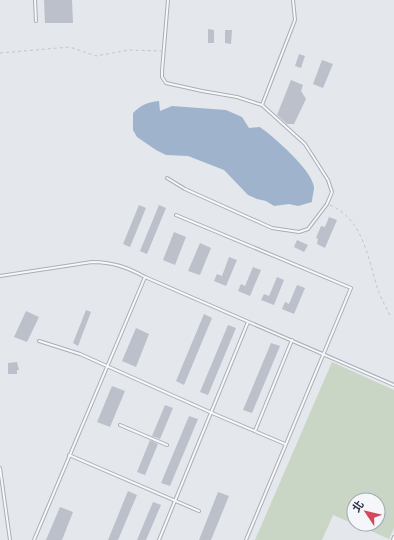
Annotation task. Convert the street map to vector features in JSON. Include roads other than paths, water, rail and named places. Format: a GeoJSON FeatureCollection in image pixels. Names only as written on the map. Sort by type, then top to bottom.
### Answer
{"type":"FeatureCollection","features":[{"type":"Feature","properties":{"kind":"lane"},"geometry":{"type":"LineString","coordinates":[[35,0],[36,21]]}},
{"type":"Feature","properties":{"kind":"lane"},"geometry":{"type":"LineString","coordinates":[[167,178],[185,189],[272,228],[299,232],[308,229],[327,204],[332,192],[328,180],[305,144],[262,105],[237,97],[166,83],[162,77],[168,0]]}},
{"type":"Feature","properties":{"kind":"lane"},"geometry":{"type":"LineString","coordinates":[[262,105],[295,20],[293,0]]}},
{"type":"Feature","properties":{"kind":"lane"},"geometry":{"type":"LineString","coordinates":[[176,215],[351,288],[246,540]]}},
{"type":"Feature","properties":{"kind":"lane"},"geometry":{"type":"LineString","coordinates":[[0,276],[92,262],[107,262],[125,266],[145,277],[324,353],[394,385]]}},
{"type":"Feature","properties":{"kind":"lane"},"geometry":{"type":"LineString","coordinates":[[34,540],[145,277]]}},
{"type":"Feature","properties":{"kind":"lane"},"geometry":{"type":"LineString","coordinates":[[159,540],[248,322]]}},
{"type":"Feature","properties":{"kind":"lane"},"geometry":{"type":"LineString","coordinates":[[255,431],[292,340]]}},
{"type":"Feature","properties":{"kind":"lane"},"geometry":{"type":"LineString","coordinates":[[39,341],[80,354],[285,444]]}},
{"type":"Feature","properties":{"kind":"lane"},"geometry":{"type":"LineString","coordinates":[[120,425],[167,445]]}},
{"type":"Feature","properties":{"kind":"lane"},"geometry":{"type":"LineString","coordinates":[[69,454],[199,511]]}},
{"type":"Feature","properties":{"kind":"lane"},"geometry":{"type":"LineString","coordinates":[[0,468],[10,540]]}},
{"type":"Feature","properties":{"kind":"water"},"geometry":{"type":"Polygon","coordinates":[[[159,101],[160,111],[172,106],[226,110],[242,117],[249,128],[260,127],[292,154],[307,172],[314,187],[312,202],[298,206],[289,204],[274,206],[266,201],[248,195],[224,170],[188,156],[166,155],[156,150],[137,137],[133,130],[133,113],[144,104],[159,101]]]}}]}
